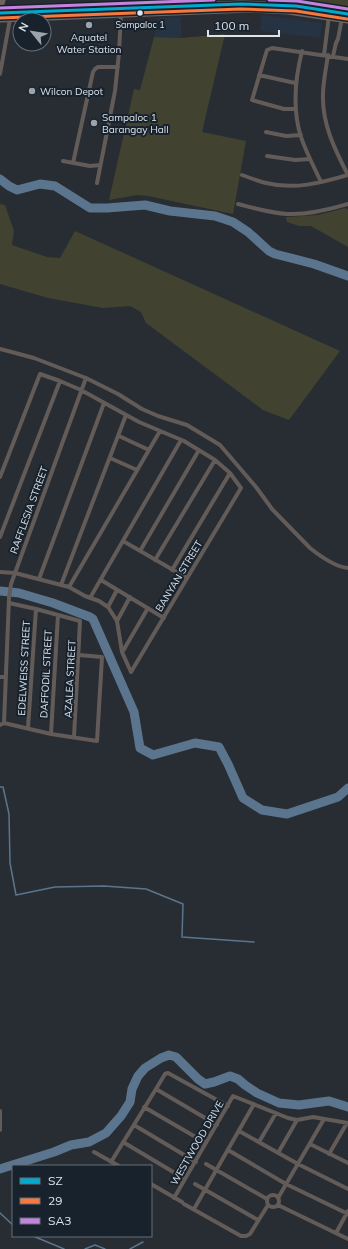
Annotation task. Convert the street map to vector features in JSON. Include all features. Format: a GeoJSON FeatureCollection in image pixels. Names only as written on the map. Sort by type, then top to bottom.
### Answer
{"type":"FeatureCollection","features":[{"type":"Feature","properties":{"kind":"main road"},"geometry":{"type":"LineString","coordinates":[[0,7],[2,0]]}},
{"type":"Feature","properties":{"kind":"main road"},"geometry":{"type":"LineString","coordinates":[[0,19],[121,12],[252,7],[288,12],[345,16]]}},
{"type":"Feature","properties":{"kind":"main road"},"geometry":{"type":"LineString","coordinates":[[0,13],[121,12]]}},
{"type":"Feature","properties":{"kind":"street"},"geometry":{"type":"LineString","coordinates":[[97,182],[115,91],[121,12]]}},
{"type":"Feature","properties":{"kind":"street"},"geometry":{"type":"LineString","coordinates":[[242,175],[266,183],[303,186],[348,175],[331,139],[325,119],[323,95],[328,55],[330,14]]}},
{"type":"Feature","properties":{"kind":"street"},"geometry":{"type":"LineString","coordinates":[[328,55],[338,39],[345,16]]}},
{"type":"Feature","properties":{"kind":"street"},"geometry":{"type":"LineString","coordinates":[[0,74],[10,19]]}},
{"type":"Feature","properties":{"kind":"street"},"geometry":{"type":"LineString","coordinates":[[296,109],[284,108],[252,100],[267,50],[272,48],[302,51],[348,59]]}},
{"type":"Feature","properties":{"kind":"street"},"geometry":{"type":"LineString","coordinates":[[302,51],[295,83],[296,109],[301,135],[321,182]]}},
{"type":"Feature","properties":{"kind":"street"},"geometry":{"type":"LineString","coordinates":[[73,163],[93,72],[95,68],[98,67],[118,67]]}},
{"type":"Feature","properties":{"kind":"street"},"geometry":{"type":"LineString","coordinates":[[260,75],[295,83]]}},
{"type":"Feature","properties":{"kind":"street"},"geometry":{"type":"LineString","coordinates":[[266,132],[286,136],[301,135]]}},
{"type":"Feature","properties":{"kind":"street"},"geometry":{"type":"LineString","coordinates":[[267,156],[295,160],[310,159]]}},
{"type":"Feature","properties":{"kind":"street"},"geometry":{"type":"LineString","coordinates":[[62,161],[90,166],[100,164]]}},
{"type":"Feature","properties":{"kind":"street"},"geometry":{"type":"LineString","coordinates":[[238,204],[276,213],[294,214],[324,211],[348,204]]}},
{"type":"Feature","properties":{"kind":"street"},"geometry":{"type":"LineString","coordinates":[[0,350],[34,358],[86,378],[118,394],[142,409],[158,416],[187,425],[220,445],[256,487],[272,509],[310,548],[341,567],[348,568]]}},
{"type":"Feature","properties":{"kind":"street"},"geometry":{"type":"LineString","coordinates":[[0,477],[40,374],[81,390],[126,415],[181,440],[215,460],[230,473],[172,570]]}},
{"type":"Feature","properties":{"kind":"street","name":"RAFFLESIA STREET"},"geometry":{"type":"LineString","coordinates":[[2,724],[11,584],[86,378]]}},
{"type":"Feature","properties":{"kind":"street"},"geometry":{"type":"LineString","coordinates":[[0,537],[60,381]]}},
{"type":"Feature","properties":{"kind":"street"},"geometry":{"type":"LineString","coordinates":[[38,580],[104,403]]}},
{"type":"Feature","properties":{"kind":"street"},"geometry":{"type":"LineString","coordinates":[[61,585],[126,415]]}},
{"type":"Feature","properties":{"kind":"street"},"geometry":{"type":"LineString","coordinates":[[69,587],[160,431]]}},
{"type":"Feature","properties":{"kind":"street"},"geometry":{"type":"LineString","coordinates":[[119,436],[149,450]]}},
{"type":"Feature","properties":{"kind":"street"},"geometry":{"type":"LineString","coordinates":[[90,598],[181,440]]}},
{"type":"Feature","properties":{"kind":"street"},"geometry":{"type":"LineString","coordinates":[[140,551],[199,450]]}},
{"type":"Feature","properties":{"kind":"street"},"geometry":{"type":"LineString","coordinates":[[110,458],[137,470]]}},
{"type":"Feature","properties":{"kind":"street"},"geometry":{"type":"LineString","coordinates":[[155,560],[215,460]]}},
{"type":"Feature","properties":{"kind":"street","name":"BANYAN STREET"},"geometry":{"type":"LineString","coordinates":[[122,652],[131,672],[241,488],[230,473]]}},
{"type":"Feature","properties":{"kind":"street"},"geometry":{"type":"LineString","coordinates":[[123,541],[187,578]]}},
{"type":"Feature","properties":{"kind":"street"},"geometry":{"type":"LineString","coordinates":[[0,572],[15,573],[69,587],[99,601],[108,608],[117,621],[122,652]]}},
{"type":"Feature","properties":{"kind":"street"},"geometry":{"type":"LineString","coordinates":[[101,580],[164,618]]}},
{"type":"Feature","properties":{"kind":"street"},"geometry":{"type":"LineString","coordinates":[[108,608],[118,590]]}},
{"type":"Feature","properties":{"kind":"street"},"geometry":{"type":"LineString","coordinates":[[117,621],[130,597]]}},
{"type":"Feature","properties":{"kind":"street"},"geometry":{"type":"LineString","coordinates":[[9,603],[36,608],[58,615]]}},
{"type":"Feature","properties":{"kind":"street","name":"EDELWEISS STREET"},"geometry":{"type":"LineString","coordinates":[[28,728],[36,608]]}},
{"type":"Feature","properties":{"kind":"street"},"geometry":{"type":"LineString","coordinates":[[122,652],[148,608]]}},
{"type":"Feature","properties":{"kind":"street","name":"AZALEA STREET"},"geometry":{"type":"LineString","coordinates":[[58,615],[80,621],[74,737]]}},
{"type":"Feature","properties":{"kind":"street","name":"DAFFODIL STREET"},"geometry":{"type":"LineString","coordinates":[[51,734],[58,615]]}},
{"type":"Feature","properties":{"kind":"street"},"geometry":{"type":"LineString","coordinates":[[2,724],[28,728],[51,734],[97,741],[102,657],[79,655]]}},
{"type":"Feature","properties":{"kind":"street"},"geometry":{"type":"LineString","coordinates":[[0,677],[6,677]]}},
{"type":"Feature","properties":{"kind":"street"},"geometry":{"type":"LineString","coordinates":[[112,1162],[165,1074],[171,1073],[228,1106]]}},
{"type":"Feature","properties":{"kind":"street"},"geometry":{"type":"LineString","coordinates":[[156,1089],[217,1125]]}},
{"type":"Feature","properties":{"kind":"street","name":"WESTWOOD DRIVE"},"geometry":{"type":"LineString","coordinates":[[174,1198],[233,1096],[254,1104]]}},
{"type":"Feature","properties":{"kind":"street"},"geometry":{"type":"LineString","coordinates":[[194,1209],[254,1104],[297,1120],[313,1117],[347,1123],[329,1154]]}},
{"type":"Feature","properties":{"kind":"street"},"geometry":{"type":"LineString","coordinates":[[144,1107],[206,1143]]}},
{"type":"Feature","properties":{"kind":"street"},"geometry":{"type":"LineString","coordinates":[[0,1111],[0,1130]]}},
{"type":"Feature","properties":{"kind":"street"},"geometry":{"type":"LineString","coordinates":[[259,1142],[276,1113]]}},
{"type":"Feature","properties":{"kind":"street"},"geometry":{"type":"LineString","coordinates":[[278,1204],[278,1198],[324,1119]]}},
{"type":"Feature","properties":{"kind":"street"},"geometry":{"type":"LineString","coordinates":[[278,1153],[297,1120]]}},
{"type":"Feature","properties":{"kind":"street"},"geometry":{"type":"LineString","coordinates":[[134,1125],[196,1162]]}},
{"type":"Feature","properties":{"kind":"street"},"geometry":{"type":"LineString","coordinates":[[239,1131],[298,1164],[348,1189]]}},
{"type":"Feature","properties":{"kind":"street"},"geometry":{"type":"LineString","coordinates":[[123,1142],[185,1179]]}},
{"type":"Feature","properties":{"kind":"street"},"geometry":{"type":"LineString","coordinates":[[310,1144],[348,1163]]}},
{"type":"Feature","properties":{"kind":"street"},"geometry":{"type":"LineString","coordinates":[[228,1150],[286,1184],[348,1213],[336,1233]]}},
{"type":"Feature","properties":{"kind":"street"},"geometry":{"type":"LineString","coordinates":[[94,1152],[117,1165]]}},
{"type":"Feature","properties":{"kind":"street"},"geometry":{"type":"LineString","coordinates":[[206,1164],[267,1199]]}},
{"type":"Feature","properties":{"kind":"street"},"geometry":{"type":"LineString","coordinates":[[195,1184],[258,1220]]}},
{"type":"Feature","properties":{"kind":"street"},"geometry":{"type":"LineString","coordinates":[[152,1185],[241,1236],[250,1234],[268,1205],[267,1199]]}},
{"type":"Feature","properties":{"kind":"street"},"geometry":{"type":"LineString","coordinates":[[267,1199],[271,1195],[275,1195],[278,1198]]}},
{"type":"Feature","properties":{"kind":"street"},"geometry":{"type":"LineString","coordinates":[[268,1205],[273,1207],[278,1204]]}},
{"type":"Feature","properties":{"kind":"street"},"geometry":{"type":"LineString","coordinates":[[278,1204],[348,1239]]}},
{"type":"Feature","properties":{"kind":"shaded area"},"geometry":{"type":"Polygon","coordinates":[[[262,15],[322,23],[320,38],[260,31],[262,15]]]}},
{"type":"Feature","properties":{"kind":"shaded area"},"geometry":{"type":"Polygon","coordinates":[[[181,17],[181,38],[154,37],[158,18],[181,17]]]}},
{"type":"Feature","properties":{"kind":"green space"},"geometry":{"type":"Polygon","coordinates":[[[348,0],[348,9],[294,1],[348,0]]]}},
{"type":"Feature","properties":{"kind":"green space"},"geometry":{"type":"Polygon","coordinates":[[[225,34],[202,132],[246,141],[233,214],[148,196],[137,195],[109,200],[134,89],[140,90],[154,37],[181,38],[225,34]]]}},
{"type":"Feature","properties":{"kind":"green space"},"geometry":{"type":"Polygon","coordinates":[[[0,204],[5,205],[14,231],[12,245],[47,257],[60,258],[75,231],[340,351],[289,420],[263,410],[146,323],[141,312],[130,306],[103,308],[48,298],[0,284],[0,204]]]}},
{"type":"Feature","properties":{"kind":"green space"},"geometry":{"type":"Polygon","coordinates":[[[345,208],[348,209],[348,247],[311,226],[299,226],[287,222],[286,217],[318,215],[345,208]]]}},
{"type":"Feature","properties":{"kind":"waterway"},"geometry":{"type":"LineString","coordinates":[[0,179],[17,190],[40,184],[55,186],[90,208],[145,205],[170,211],[215,216],[233,222],[248,232],[269,251],[275,254],[314,264],[348,276]]}},
{"type":"Feature","properties":{"kind":"waterway"},"geometry":{"type":"LineString","coordinates":[[0,591],[19,593],[53,603],[93,619],[134,712],[140,748],[153,755],[195,743],[219,747],[243,798],[262,810],[287,814],[338,797],[348,788]]}},
{"type":"Feature","properties":{"kind":"waterway"},"geometry":{"type":"LineString","coordinates":[[0,787],[3,787],[9,814],[10,863],[16,895],[55,887],[104,886],[146,889],[183,904],[182,937],[254,942]]}},
{"type":"Feature","properties":{"kind":"waterway"},"geometry":{"type":"LineString","coordinates":[[13,1165],[71,1145],[89,1142],[106,1133],[121,1116],[130,1102],[132,1089],[138,1076],[145,1068],[169,1055],[176,1057],[205,1084],[230,1076],[238,1079],[257,1093],[279,1103],[299,1105],[329,1101],[348,1107]]}},
{"type":"Feature","properties":{"kind":"waterway"},"geometry":{"type":"LineString","coordinates":[[0,1169],[12,1165]]}},
{"type":"Feature","properties":{"kind":"waterway"},"geometry":{"type":"LineString","coordinates":[[0,1213],[12,1224]]}},
{"type":"Feature","properties":{"kind":"waterway"},"geometry":{"type":"LineString","coordinates":[[35,1237],[64,1249]]}},
{"type":"Feature","properties":{"kind":"waterway"},"geometry":{"type":"LineString","coordinates":[[130,1249],[143,1242]]}},
{"type":"Feature","properties":{"kind":"waterway"},"geometry":{"type":"LineString","coordinates":[[85,1249],[95,1245],[105,1249]]}},
{"type":"Feature","properties":{"kind":"transit line","name":"SA3"},"geometry":{"type":"LineString","coordinates":[[0,8],[214,0]]}},
{"type":"Feature","properties":{"kind":"transit line","name":"SA3"},"geometry":{"type":"LineString","coordinates":[[269,0],[297,1],[348,9]]}},
{"type":"Feature","properties":{"kind":"transit line","name":"SZ"},"geometry":{"type":"LineString","coordinates":[[0,13],[241,4],[296,6],[348,14]]}},
{"type":"Feature","properties":{"kind":"transit line","name":"29"},"geometry":{"type":"LineString","coordinates":[[0,18],[241,9],[296,11],[347,19]]}},
{"type":"Feature","properties":{"kind":"place","name":"Sampaloc 1"},"geometry":{"type":"Point","coordinates":[140,13]}},
{"type":"Feature","properties":{"kind":"place","name":"Aquatel Water Station"},"geometry":{"type":"Point","coordinates":[89,25]}},
{"type":"Feature","properties":{"kind":"place","name":"Wilcon Depot"},"geometry":{"type":"Point","coordinates":[32,91]}},
{"type":"Feature","properties":{"kind":"place","name":"Sampaloc 1 Barangay Hall"},"geometry":{"type":"Point","coordinates":[94,123]}}]}
